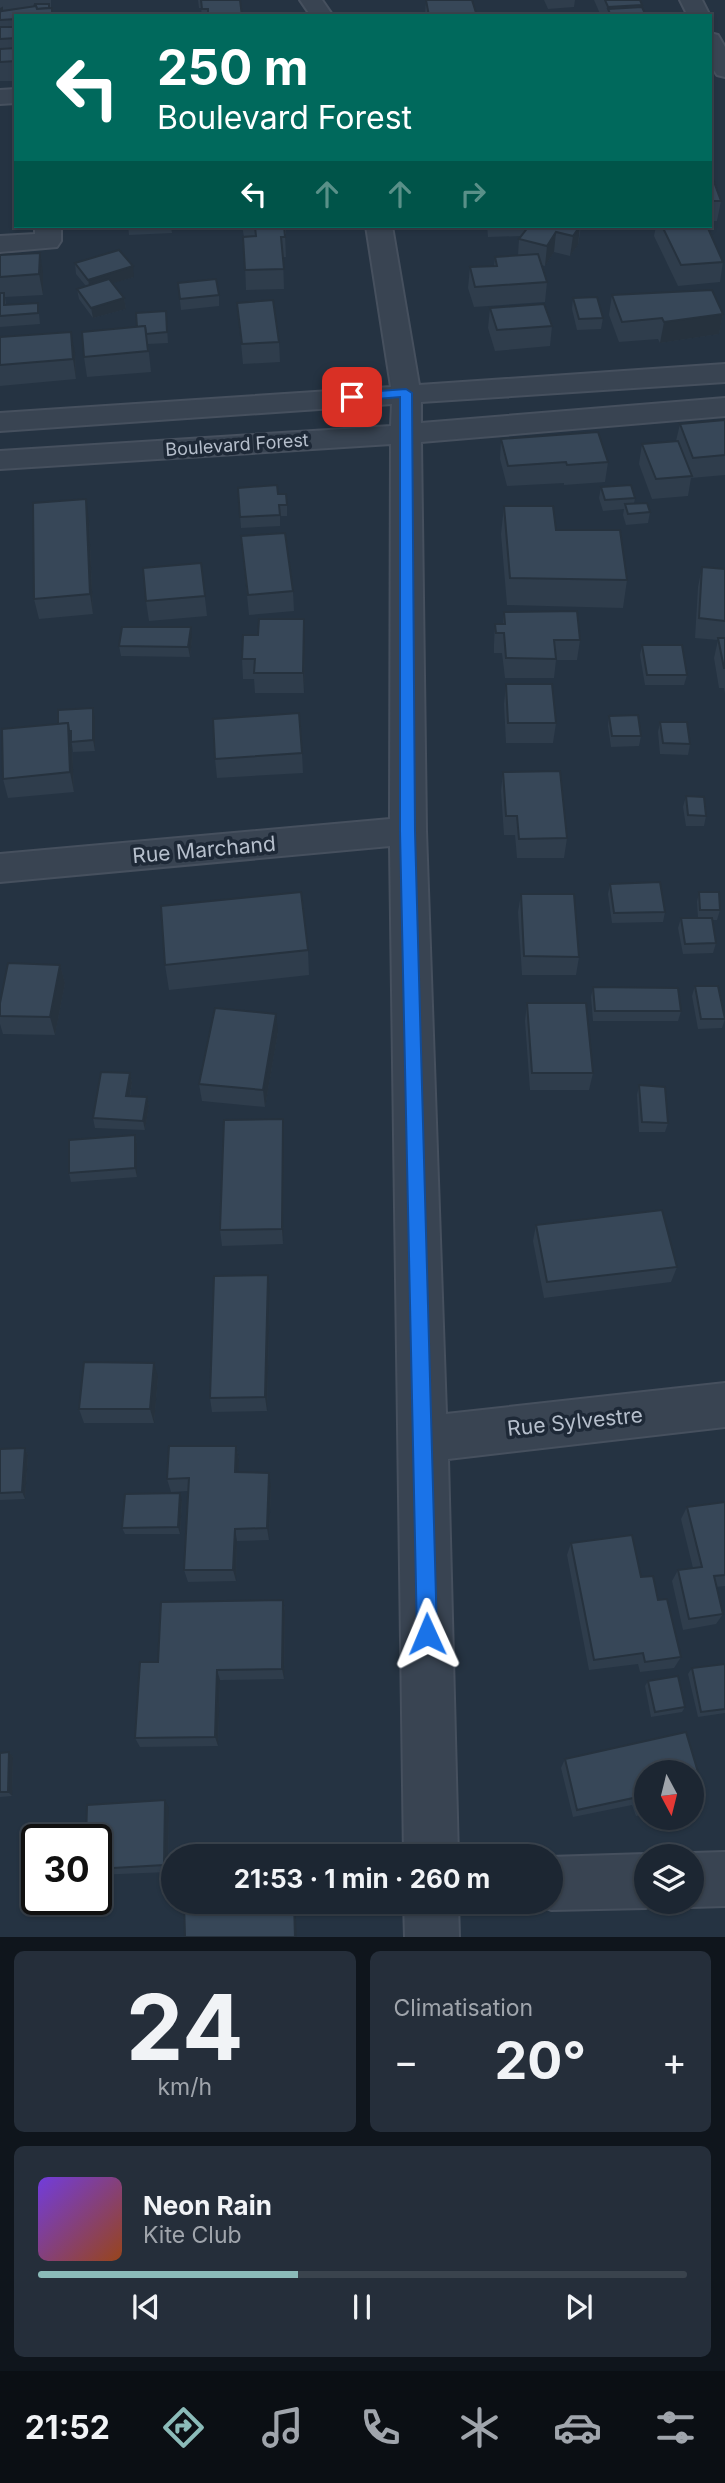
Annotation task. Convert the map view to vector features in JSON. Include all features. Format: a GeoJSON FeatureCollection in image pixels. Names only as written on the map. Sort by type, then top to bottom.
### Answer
{"type":"FeatureCollection","features":[{"type":"Feature","properties":{"kind":"street"},"geometry":{"type":"LineString","coordinates":[[712,44],[725,70]]}},
{"type":"Feature","properties":{"kind":"street"},"geometry":{"type":"LineString","coordinates":[[0,244],[48,241],[48,228]]}},
{"type":"Feature","properties":{"kind":"street"},"geometry":{"type":"LineString","coordinates":[[379,228],[406,393],[404,433],[408,831],[424,1439],[430,1844]]}},
{"type":"Feature","properties":{"kind":"street","name":"Boulevard Forest"},"geometry":{"type":"LineString","coordinates":[[0,422],[725,373]]}},
{"type":"Feature","properties":{"kind":"street","name":"Boulevard Forest"},"geometry":{"type":"LineString","coordinates":[[0,460],[404,433],[725,407]]}},
{"type":"Feature","properties":{"kind":"street","name":"Rue Marchand"},"geometry":{"type":"LineString","coordinates":[[0,868],[408,831]]}},
{"type":"Feature","properties":{"kind":"street","name":"Rue Sylvestre"},"geometry":{"type":"LineString","coordinates":[[424,1439],[725,1405]]}},
{"type":"Feature","properties":{"kind":"street"},"geometry":{"type":"LineString","coordinates":[[704,1880],[725,1879]]}},
{"type":"Feature","properties":{"kind":"street"},"geometry":{"type":"LineString","coordinates":[[563,1883],[634,1881]]}},
{"type":"Feature","properties":{"kind":"street"},"geometry":{"type":"LineString","coordinates":[[431,1914],[432,1937]]}},
{"type":"Feature","properties":{"kind":"building"},"geometry":{"type":"Polygon","coordinates":[[[201,0],[240,0],[242,14],[208,14],[208,9],[202,9],[201,0]]]}},
{"type":"Feature","properties":{"kind":"building"},"geometry":{"type":"Polygon","coordinates":[[[426,0],[472,0],[476,14],[429,14],[426,0]]]}},
{"type":"Feature","properties":{"kind":"building"},"geometry":{"type":"Polygon","coordinates":[[[605,0],[640,0],[642,5],[608,7],[605,0]]]}},
{"type":"Feature","properties":{"kind":"building"},"geometry":{"type":"Polygon","coordinates":[[[35,4],[49,4],[49,8],[37,9],[35,4]]]}},
{"type":"Feature","properties":{"kind":"building"},"geometry":{"type":"Polygon","coordinates":[[[36,6],[37,9],[52,8],[52,14],[14,14],[14,19],[0,20],[2,8],[2,11],[36,6]]]}},
{"type":"Feature","properties":{"kind":"building"},"geometry":{"type":"Polygon","coordinates":[[[642,7],[645,14],[610,14],[608,9],[642,7]]]}},
{"type":"Feature","properties":{"kind":"building"},"geometry":{"type":"Polygon","coordinates":[[[0,27],[14,27],[14,38],[0,39],[0,27]]]}},
{"type":"Feature","properties":{"kind":"building"},"geometry":{"type":"Polygon","coordinates":[[[14,48],[14,61],[0,62],[0,49],[14,48]]]}},
{"type":"Feature","properties":{"kind":"building"},"geometry":{"type":"Polygon","coordinates":[[[712,176],[721,201],[712,201],[712,176]]]}},
{"type":"Feature","properties":{"kind":"building"},"geometry":{"type":"Polygon","coordinates":[[[255,228],[284,228],[285,237],[281,237],[284,269],[245,270],[243,237],[256,236],[255,228]]]}},
{"type":"Feature","properties":{"kind":"building"},"geometry":{"type":"Polygon","coordinates":[[[527,228],[579,228],[573,236],[556,232],[547,246],[519,239],[527,228]]]}},
{"type":"Feature","properties":{"kind":"building"},"geometry":{"type":"Polygon","coordinates":[[[663,228],[708,228],[723,262],[681,265],[663,228]]]}},
{"type":"Feature","properties":{"kind":"building"},"geometry":{"type":"Polygon","coordinates":[[[119,250],[133,266],[88,280],[75,263],[119,250]]]}},
{"type":"Feature","properties":{"kind":"building"},"geometry":{"type":"Polygon","coordinates":[[[40,253],[39,274],[0,277],[0,255],[40,253]]]}},
{"type":"Feature","properties":{"kind":"building"},"geometry":{"type":"Polygon","coordinates":[[[538,254],[547,282],[475,287],[470,267],[497,266],[495,257],[538,254]]]}},
{"type":"Feature","properties":{"kind":"building"},"geometry":{"type":"Polygon","coordinates":[[[109,279],[124,298],[91,308],[77,289],[109,279]]]}},
{"type":"Feature","properties":{"kind":"building"},"geometry":{"type":"Polygon","coordinates":[[[216,279],[219,295],[180,299],[178,283],[216,279]]]}},
{"type":"Feature","properties":{"kind":"building"},"geometry":{"type":"Polygon","coordinates":[[[712,290],[723,314],[664,322],[662,318],[622,322],[612,295],[712,290]]]}},
{"type":"Feature","properties":{"kind":"building"},"geometry":{"type":"Polygon","coordinates":[[[0,293],[4,293],[4,305],[38,303],[38,313],[0,316],[0,293]]]}},
{"type":"Feature","properties":{"kind":"building"},"geometry":{"type":"Polygon","coordinates":[[[597,297],[603,318],[579,319],[573,298],[597,297]]]}},
{"type":"Feature","properties":{"kind":"building"},"geometry":{"type":"Polygon","coordinates":[[[273,300],[279,342],[242,344],[237,303],[273,300]]]}},
{"type":"Feature","properties":{"kind":"building"},"geometry":{"type":"Polygon","coordinates":[[[544,304],[552,326],[497,330],[490,308],[544,304]]]}},
{"type":"Feature","properties":{"kind":"building"},"geometry":{"type":"Polygon","coordinates":[[[166,311],[167,332],[146,334],[145,326],[137,327],[136,313],[166,311]]]}},
{"type":"Feature","properties":{"kind":"building"},"geometry":{"type":"Polygon","coordinates":[[[145,326],[148,351],[84,357],[82,332],[145,326]]]}},
{"type":"Feature","properties":{"kind":"building"},"geometry":{"type":"Polygon","coordinates":[[[71,332],[73,359],[0,365],[0,337],[71,332]]]}},
{"type":"Feature","properties":{"kind":"building"},"geometry":{"type":"Polygon","coordinates":[[[725,420],[725,455],[693,458],[680,424],[725,420]]]}},
{"type":"Feature","properties":{"kind":"building"},"geometry":{"type":"Polygon","coordinates":[[[598,432],[608,462],[508,466],[501,439],[598,432]]]}},
{"type":"Feature","properties":{"kind":"building"},"geometry":{"type":"Polygon","coordinates":[[[678,441],[692,476],[656,479],[642,444],[678,441]]]}},
{"type":"Feature","properties":{"kind":"building"},"geometry":{"type":"Polygon","coordinates":[[[277,485],[278,494],[286,494],[287,505],[279,505],[280,515],[240,517],[238,488],[277,485]]]}},
{"type":"Feature","properties":{"kind":"building"},"geometry":{"type":"Polygon","coordinates":[[[631,485],[635,498],[605,500],[601,487],[631,485]]]}},
{"type":"Feature","properties":{"kind":"building"},"geometry":{"type":"Polygon","coordinates":[[[86,499],[90,594],[34,599],[33,503],[86,499]]]}},
{"type":"Feature","properties":{"kind":"building"},"geometry":{"type":"Polygon","coordinates":[[[647,503],[650,512],[628,514],[625,504],[647,503]]]}},
{"type":"Feature","properties":{"kind":"building"},"geometry":{"type":"Polygon","coordinates":[[[504,506],[553,506],[556,530],[620,530],[627,580],[510,578],[504,506]]]}},
{"type":"Feature","properties":{"kind":"building"},"geometry":{"type":"Polygon","coordinates":[[[285,533],[293,591],[248,595],[241,536],[285,533]]]}},
{"type":"Feature","properties":{"kind":"building"},"geometry":{"type":"Polygon","coordinates":[[[201,563],[205,596],[146,601],[143,568],[201,563]]]}},
{"type":"Feature","properties":{"kind":"building"},"geometry":{"type":"Polygon","coordinates":[[[702,567],[725,569],[725,621],[699,618],[702,567]]]}},
{"type":"Feature","properties":{"kind":"building"},"geometry":{"type":"Polygon","coordinates":[[[577,611],[580,640],[554,640],[556,659],[506,658],[504,633],[496,633],[495,624],[505,624],[504,612],[577,611]]]}},
{"type":"Feature","properties":{"kind":"building"},"geometry":{"type":"Polygon","coordinates":[[[259,619],[304,619],[303,673],[254,673],[255,659],[242,659],[243,635],[258,635],[259,619]]]}},
{"type":"Feature","properties":{"kind":"building"},"geometry":{"type":"Polygon","coordinates":[[[122,627],[191,627],[188,647],[119,646],[122,627]]]}},
{"type":"Feature","properties":{"kind":"building"},"geometry":{"type":"Polygon","coordinates":[[[718,638],[725,638],[725,668],[724,668],[718,638]]]}},
{"type":"Feature","properties":{"kind":"building"},"geometry":{"type":"Polygon","coordinates":[[[642,645],[682,645],[687,675],[647,675],[642,645]]]}},
{"type":"Feature","properties":{"kind":"building"},"geometry":{"type":"Polygon","coordinates":[[[506,684],[552,684],[556,723],[508,723],[506,684]]]}},
{"type":"Feature","properties":{"kind":"building"},"geometry":{"type":"Polygon","coordinates":[[[93,708],[93,740],[71,742],[68,723],[58,724],[58,710],[93,708]]]}},
{"type":"Feature","properties":{"kind":"building"},"geometry":{"type":"Polygon","coordinates":[[[299,713],[302,753],[215,759],[213,719],[299,713]]]}},
{"type":"Feature","properties":{"kind":"building"},"geometry":{"type":"Polygon","coordinates":[[[638,715],[641,736],[612,736],[609,716],[638,715]]]}},
{"type":"Feature","properties":{"kind":"building"},"geometry":{"type":"Polygon","coordinates":[[[660,722],[687,722],[690,744],[663,743],[660,722]]]}},
{"type":"Feature","properties":{"kind":"building"},"geometry":{"type":"Polygon","coordinates":[[[68,723],[70,772],[3,779],[2,729],[68,723]]]}},
{"type":"Feature","properties":{"kind":"building"},"geometry":{"type":"Polygon","coordinates":[[[560,771],[567,838],[519,839],[517,816],[506,816],[503,772],[560,771]]]}},
{"type":"Feature","properties":{"kind":"building"},"geometry":{"type":"Polygon","coordinates":[[[686,796],[704,797],[706,816],[688,815],[686,796]]]}},
{"type":"Feature","properties":{"kind":"building"},"geometry":{"type":"Polygon","coordinates":[[[660,882],[665,912],[614,913],[610,884],[660,882]]]}},
{"type":"Feature","properties":{"kind":"building"},"geometry":{"type":"Polygon","coordinates":[[[301,892],[308,950],[165,965],[161,906],[301,892]]]}},
{"type":"Feature","properties":{"kind":"building"},"geometry":{"type":"Polygon","coordinates":[[[699,892],[719,892],[720,910],[700,910],[699,892]]]}},
{"type":"Feature","properties":{"kind":"building"},"geometry":{"type":"Polygon","coordinates":[[[521,894],[574,894],[579,957],[524,956],[521,894]]]}},
{"type":"Feature","properties":{"kind":"building"},"geometry":{"type":"Polygon","coordinates":[[[681,918],[712,918],[716,943],[685,944],[681,918]]]}},
{"type":"Feature","properties":{"kind":"building"},"geometry":{"type":"Polygon","coordinates":[[[8,963],[60,965],[50,1017],[0,1016],[8,963]]]}},
{"type":"Feature","properties":{"kind":"building"},"geometry":{"type":"Polygon","coordinates":[[[695,986],[718,986],[725,1019],[701,1019],[695,986]]]}},
{"type":"Feature","properties":{"kind":"building"},"geometry":{"type":"Polygon","coordinates":[[[593,987],[678,988],[681,1011],[595,1011],[593,987]]]}},
{"type":"Feature","properties":{"kind":"building"},"geometry":{"type":"Polygon","coordinates":[[[527,1003],[586,1003],[593,1073],[532,1073],[527,1003]]]}},
{"type":"Feature","properties":{"kind":"building"},"geometry":{"type":"Polygon","coordinates":[[[215,1008],[276,1014],[263,1090],[199,1084],[215,1008]]]}},
{"type":"Feature","properties":{"kind":"building"},"geometry":{"type":"Polygon","coordinates":[[[101,1072],[130,1073],[126,1096],[147,1097],[143,1121],[93,1118],[101,1072]]]}},
{"type":"Feature","properties":{"kind":"building"},"geometry":{"type":"Polygon","coordinates":[[[639,1085],[665,1087],[668,1123],[642,1122],[639,1085]]]}},
{"type":"Feature","properties":{"kind":"building"},"geometry":{"type":"Polygon","coordinates":[[[283,1119],[282,1229],[220,1230],[224,1120],[283,1119]]]}},
{"type":"Feature","properties":{"kind":"building"},"geometry":{"type":"Polygon","coordinates":[[[135,1135],[135,1168],[69,1173],[69,1140],[135,1135]]]}},
{"type":"Feature","properties":{"kind":"building"},"geometry":{"type":"Polygon","coordinates":[[[662,1210],[677,1267],[547,1282],[536,1225],[662,1210]]]}},
{"type":"Feature","properties":{"kind":"building"},"geometry":{"type":"Polygon","coordinates":[[[268,1275],[265,1397],[210,1398],[214,1276],[268,1275]]]}},
{"type":"Feature","properties":{"kind":"building"},"geometry":{"type":"Polygon","coordinates":[[[84,1362],[154,1363],[150,1409],[79,1409],[84,1362]]]}},
{"type":"Feature","properties":{"kind":"building"},"geometry":{"type":"Polygon","coordinates":[[[169,1446],[236,1446],[235,1472],[269,1473],[267,1528],[235,1529],[233,1570],[184,1570],[189,1478],[167,1479],[169,1446]]]}},
{"type":"Feature","properties":{"kind":"building"},"geometry":{"type":"Polygon","coordinates":[[[25,1448],[22,1492],[0,1493],[0,1449],[25,1448]]]}},
{"type":"Feature","properties":{"kind":"building"},"geometry":{"type":"Polygon","coordinates":[[[180,1493],[178,1527],[122,1528],[125,1494],[180,1493]]]}},
{"type":"Feature","properties":{"kind":"building"},"geometry":{"type":"Polygon","coordinates":[[[725,1502],[725,1575],[714,1576],[723,1614],[689,1619],[678,1570],[702,1567],[687,1507],[725,1502]]]}},
{"type":"Feature","properties":{"kind":"building"},"geometry":{"type":"Polygon","coordinates":[[[632,1535],[641,1577],[653,1576],[658,1600],[667,1599],[681,1657],[645,1662],[643,1653],[594,1660],[571,1543],[632,1535]]]}},
{"type":"Feature","properties":{"kind":"building"},"geometry":{"type":"Polygon","coordinates":[[[283,1600],[282,1669],[217,1670],[215,1737],[135,1738],[140,1662],[158,1662],[161,1602],[283,1600]]]}},
{"type":"Feature","properties":{"kind":"building"},"geometry":{"type":"Polygon","coordinates":[[[725,1664],[725,1709],[701,1712],[692,1668],[725,1664]]]}},
{"type":"Feature","properties":{"kind":"building"},"geometry":{"type":"Polygon","coordinates":[[[678,1676],[685,1707],[655,1712],[648,1681],[678,1676]]]}},
{"type":"Feature","properties":{"kind":"building"},"geometry":{"type":"Polygon","coordinates":[[[686,1732],[694,1760],[634,1760],[634,1798],[577,1810],[565,1759],[686,1732]]]}},
{"type":"Feature","properties":{"kind":"building"},"geometry":{"type":"Polygon","coordinates":[[[9,1752],[8,1792],[0,1792],[0,1753],[9,1752]]]}},
{"type":"Feature","properties":{"kind":"building"},"geometry":{"type":"Polygon","coordinates":[[[165,1800],[161,1865],[112,1868],[112,1824],[86,1824],[87,1805],[165,1800]]]}},
{"type":"Feature","properties":{"kind":"building"},"geometry":{"type":"Polygon","coordinates":[[[184,1914],[294,1914],[295,1937],[185,1937],[184,1914]]]}},
{"type":"Feature","properties":{"kind":"route"},"geometry":{"type":"LineString","coordinates":[[352,397],[406,393],[404,433],[408,831],[427,1634]]}}]}
